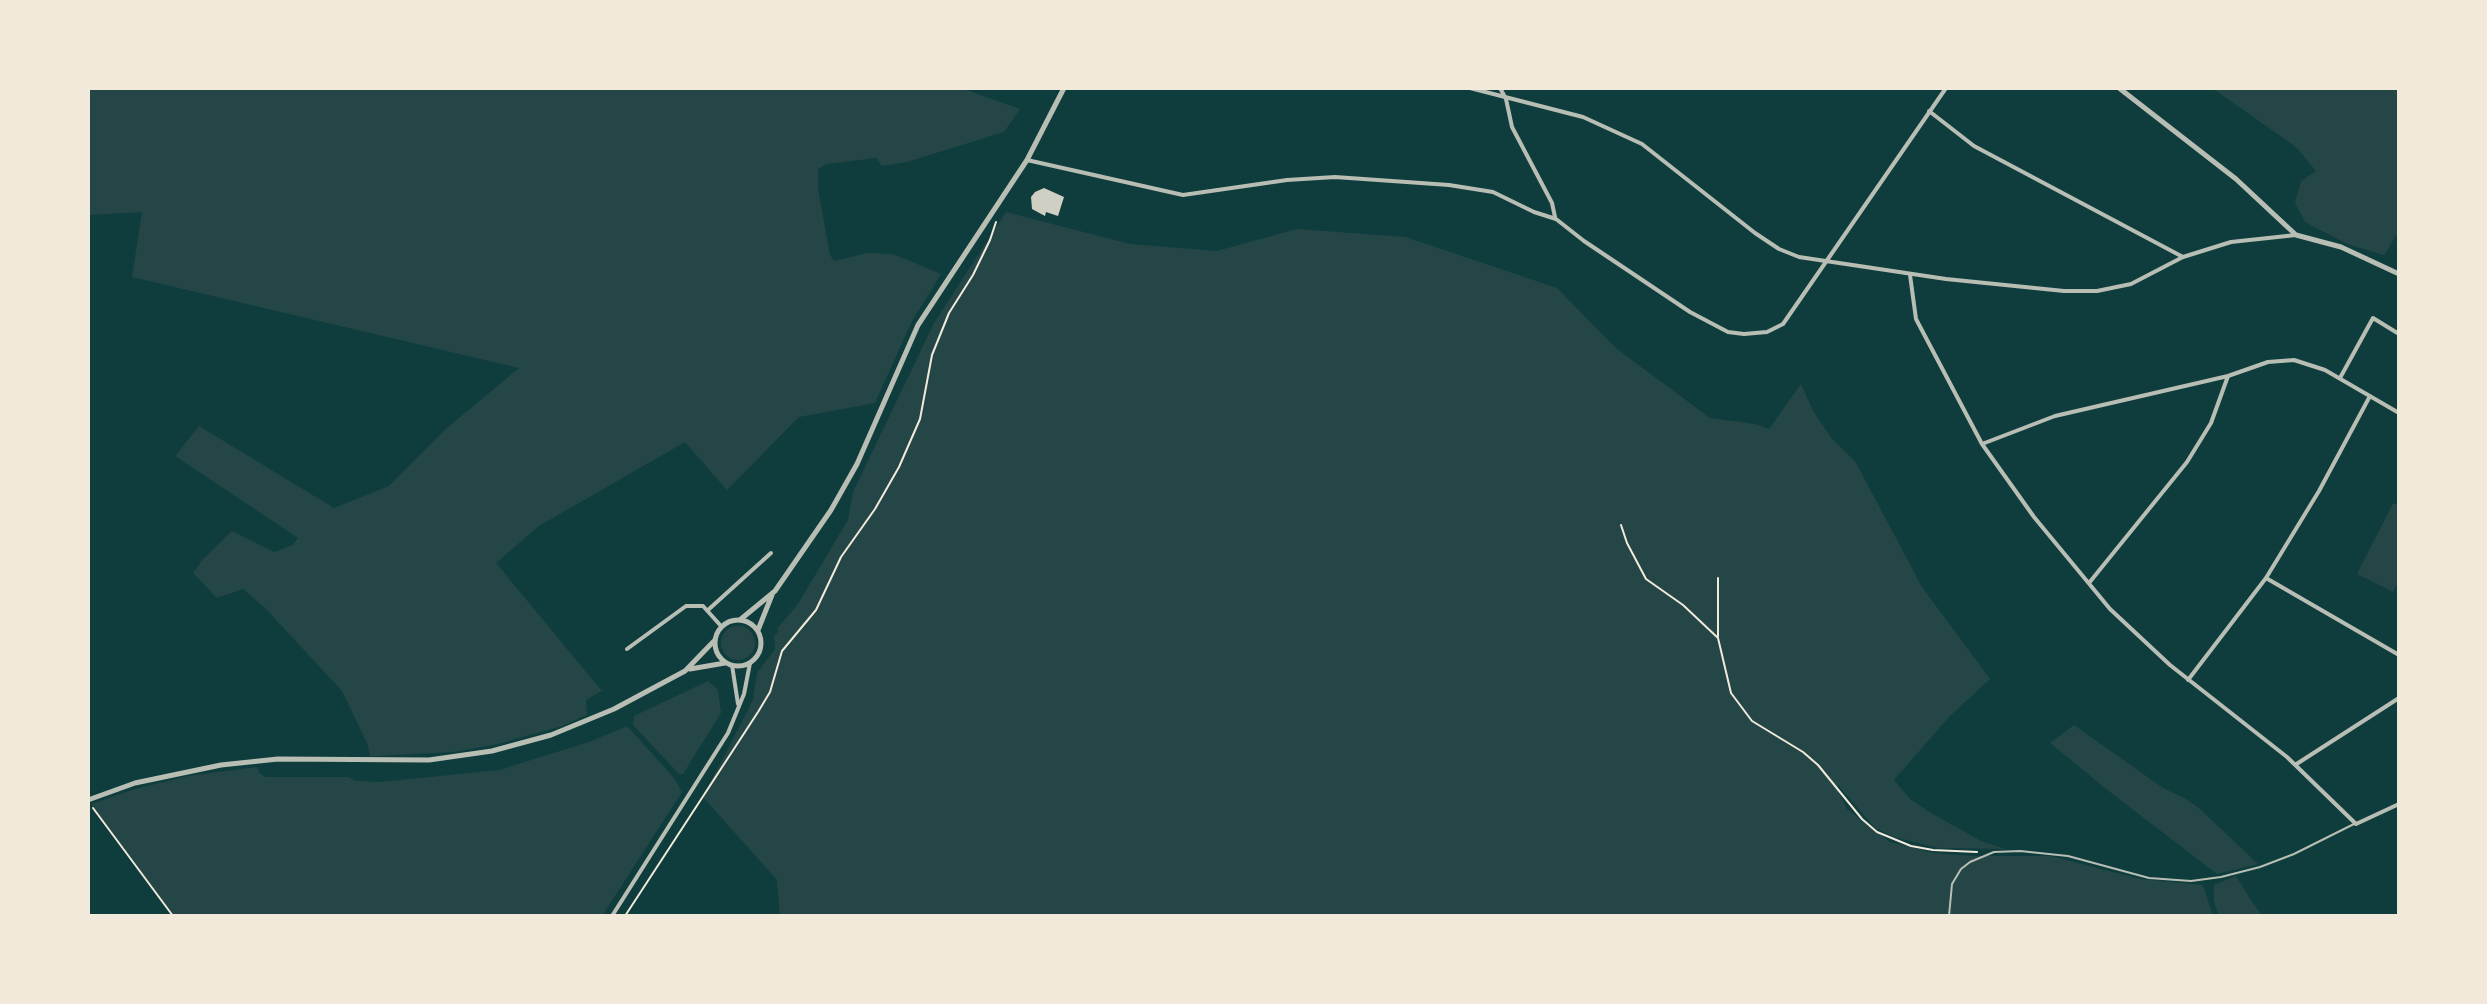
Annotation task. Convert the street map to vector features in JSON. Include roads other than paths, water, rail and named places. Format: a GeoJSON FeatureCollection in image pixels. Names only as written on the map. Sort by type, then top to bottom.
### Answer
{"type":"FeatureCollection","features":[{"type":"Feature","properties":{"kind":"street"},"geometry":{"type":"LineString","coordinates":[[612,916],[728,733],[744,694],[750,663],[760,649],[758,631],[775,591],[809,545],[857,464],[918,325],[1027,160],[1064,88]]}},
{"type":"Feature","properties":{"kind":"street"},"geometry":{"type":"LineString","coordinates":[[1470,88],[1583,117],[1642,144],[1779,249],[1799,257],[1830,259],[1910,274],[2064,291],[2097,291],[2131,284],[2183,257],[2235,241],[2296,235],[2341,247],[2399,274]]}},
{"type":"Feature","properties":{"kind":"street"},"geometry":{"type":"LineString","coordinates":[[1500,88],[1506,99],[1512,127],[1552,203],[1556,219]]}},
{"type":"Feature","properties":{"kind":"street"},"geometry":{"type":"LineString","coordinates":[[1027,160],[1183,195],[1287,180],[1335,177],[1449,185],[1493,192],[1556,219],[1690,312],[1728,332],[1744,334],[1767,332],[1783,324],[1946,88]]}},
{"type":"Feature","properties":{"kind":"street"},"geometry":{"type":"LineString","coordinates":[[2119,88],[2236,179],[2296,235]]}},
{"type":"Feature","properties":{"kind":"street"},"geometry":{"type":"LineString","coordinates":[[1929,111],[1974,146],[2183,257]]}},
{"type":"Feature","properties":{"kind":"street"},"geometry":{"type":"LineString","coordinates":[[1910,274],[1916,319],[1982,444],[2034,517],[2135,634],[2295,765],[2356,824],[2399,804]]}},
{"type":"Feature","properties":{"kind":"street"},"geometry":{"type":"LineString","coordinates":[[2340,378],[2373,318],[2399,334]]}},
{"type":"Feature","properties":{"kind":"street"},"geometry":{"type":"LineString","coordinates":[[1982,444],[2055,416],[2228,376],[2268,362],[2294,360],[2340,378],[2399,413]]}},
{"type":"Feature","properties":{"kind":"street"},"geometry":{"type":"LineString","coordinates":[[2089,583],[2187,462],[2211,423],[2228,376]]}},
{"type":"Feature","properties":{"kind":"street"},"geometry":{"type":"LineString","coordinates":[[2188,680],[2266,578],[2319,491],[2370,396]]}},
{"type":"Feature","properties":{"kind":"street"},"geometry":{"type":"LineString","coordinates":[[708,610],[771,553]]}},
{"type":"Feature","properties":{"kind":"street"},"geometry":{"type":"LineString","coordinates":[[2266,578],[2399,655]]}},
{"type":"Feature","properties":{"kind":"street"},"geometry":{"type":"LineString","coordinates":[[741,619],[775,591]]}},
{"type":"Feature","properties":{"kind":"street"},"geometry":{"type":"LineString","coordinates":[[627,649],[686,606],[696,605],[708,610],[721,626]]}},
{"type":"Feature","properties":{"kind":"street"},"geometry":{"type":"LineString","coordinates":[[89,802],[135,783],[221,765],[278,759],[429,760],[492,751],[551,735],[614,709],[658,686],[685,671],[715,640],[721,626],[734,619],[741,619],[758,631]]}},
{"type":"Feature","properties":{"kind":"street"},"geometry":{"type":"LineString","coordinates":[[715,640],[717,653],[728,664],[738,706]]}},
{"type":"Feature","properties":{"kind":"street"},"geometry":{"type":"LineString","coordinates":[[685,671],[750,663]]}},
{"type":"Feature","properties":{"kind":"street"},"geometry":{"type":"LineString","coordinates":[[2295,765],[2399,698]]}},
{"type":"Feature","properties":{"kind":"lane"},"geometry":{"type":"LineString","coordinates":[[1949,916],[1952,884],[1961,869],[1994,852],[2020,851],[2068,856],[2149,878],[2205,880],[2245,871],[2294,854],[2356,824]]}}]}
